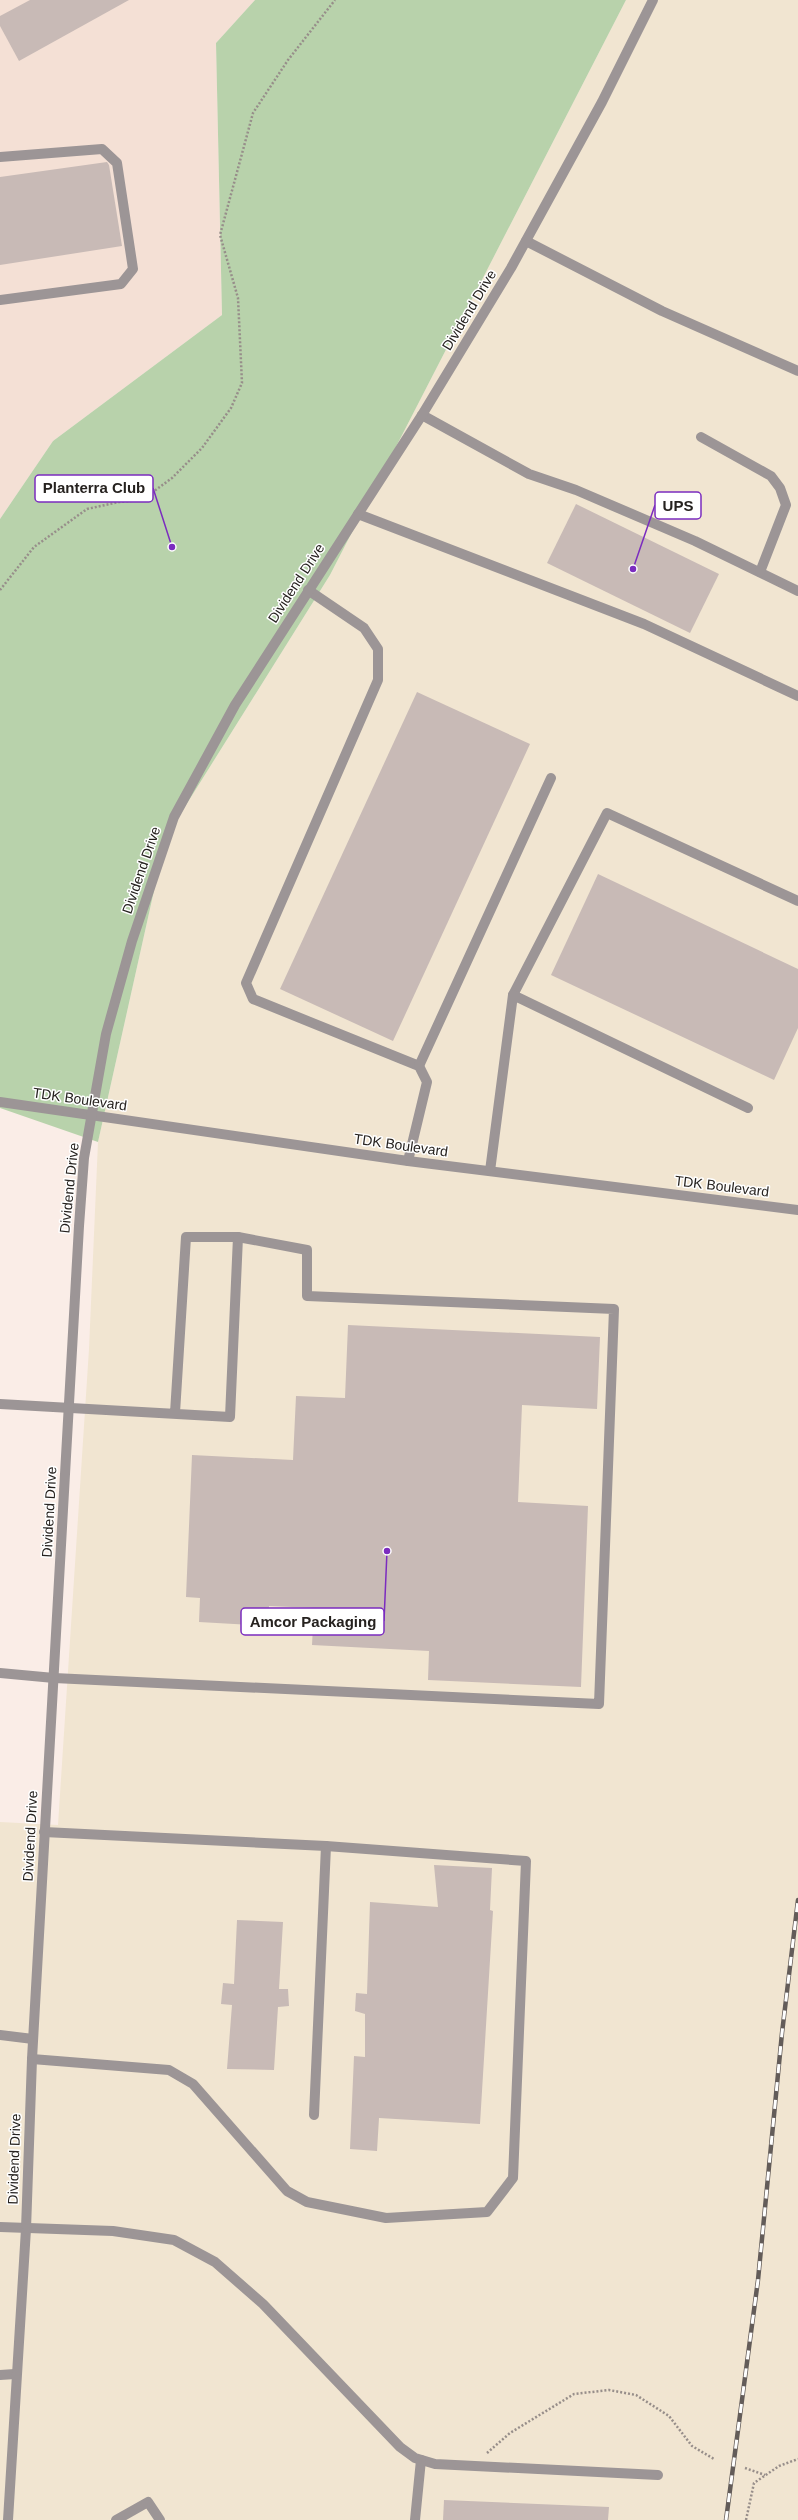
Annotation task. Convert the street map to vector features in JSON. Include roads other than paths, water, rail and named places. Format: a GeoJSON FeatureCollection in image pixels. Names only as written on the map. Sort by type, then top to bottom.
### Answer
{"type":"FeatureCollection","features":[{"type":"Feature","properties":{"kind":"street","name":"Dividend Drive"},"geometry":{"type":"LineString","coordinates":[[8,2520],[15,2374],[26,2229],[32,2059],[44,1832],[81,1203],[84,1158],[106,1034],[132,941],[174,817],[235,705],[422,415],[526,241],[602,102],[653,0]]}},
{"type":"Feature","properties":{"kind":"street"},"geometry":{"type":"LineString","coordinates":[[0,157],[102,148],[117,163],[133,269],[121,284],[0,300]]}},
{"type":"Feature","properties":{"kind":"street"},"geometry":{"type":"LineString","coordinates":[[526,241],[662,311],[798,370]]}},
{"type":"Feature","properties":{"kind":"street"},"geometry":{"type":"LineString","coordinates":[[422,415],[529,474],[576,490],[696,541],[798,591]]}},
{"type":"Feature","properties":{"kind":"street"},"geometry":{"type":"LineString","coordinates":[[701,437],[771,476],[780,488],[786,505],[760,572]]}},
{"type":"Feature","properties":{"kind":"street"},"geometry":{"type":"LineString","coordinates":[[358,514],[644,624],[798,696]]}},
{"type":"Feature","properties":{"kind":"street"},"geometry":{"type":"LineString","coordinates":[[308,590],[364,628],[378,650],[378,680],[246,983],[253,999],[419,1066],[427,1082],[408,1161]]}},
{"type":"Feature","properties":{"kind":"street"},"geometry":{"type":"LineString","coordinates":[[419,1066],[551,778]]}},
{"type":"Feature","properties":{"kind":"street"},"geometry":{"type":"LineString","coordinates":[[490,1171],[513,995],[608,813],[798,901]]}},
{"type":"Feature","properties":{"kind":"street"},"geometry":{"type":"LineString","coordinates":[[513,995],[748,1108]]}},
{"type":"Feature","properties":{"kind":"street","name":"TDK Boulevard"},"geometry":{"type":"LineString","coordinates":[[0,1102],[93,1114],[408,1161],[798,1210]]}},
{"type":"Feature","properties":{"kind":"street"},"geometry":{"type":"LineString","coordinates":[[0,1673],[54,1678],[599,1704],[614,1309],[307,1296],[307,1250],[238,1237],[186,1237],[175,1413]]}},
{"type":"Feature","properties":{"kind":"street"},"geometry":{"type":"LineString","coordinates":[[0,1404],[230,1417],[238,1237]]}},
{"type":"Feature","properties":{"kind":"street"},"geometry":{"type":"LineString","coordinates":[[32,2059],[169,2070],[193,2084],[287,2191],[307,2202],[386,2218],[487,2212],[513,2178],[526,1861],[326,1846],[44,1832]]}},
{"type":"Feature","properties":{"kind":"street"},"geometry":{"type":"LineString","coordinates":[[314,2114],[326,1846]]}},
{"type":"Feature","properties":{"kind":"street"},"geometry":{"type":"LineString","coordinates":[[0,2034],[33,2039]]}},
{"type":"Feature","properties":{"kind":"street"},"geometry":{"type":"LineString","coordinates":[[0,2227],[113,2231],[174,2240],[215,2262],[263,2304],[400,2447],[421,2460],[435,2464],[658,2474]]}},
{"type":"Feature","properties":{"kind":"street"},"geometry":{"type":"LineString","coordinates":[[0,2375],[15,2374]]}},
{"type":"Feature","properties":{"kind":"street"},"geometry":{"type":"LineString","coordinates":[[416,2520],[421,2460]]}},
{"type":"Feature","properties":{"kind":"street"},"geometry":{"type":"LineString","coordinates":[[116,2520],[148,2502],[160,2520]]}},
{"type":"Feature","properties":{"kind":"railway"},"geometry":{"type":"LineString","coordinates":[[726,2520],[758,2280],[782,2033],[798,1900]]}},
{"type":"Feature","properties":{"kind":"place","name":"Planterra Club"},"geometry":{"type":"Point","coordinates":[172,547]}},
{"type":"Feature","properties":{"kind":"place","name":"UPS"},"geometry":{"type":"Point","coordinates":[633,569]}},
{"type":"Feature","properties":{"kind":"place","name":"Amcor Packaging"},"geometry":{"type":"Point","coordinates":[387,1551]}}]}
